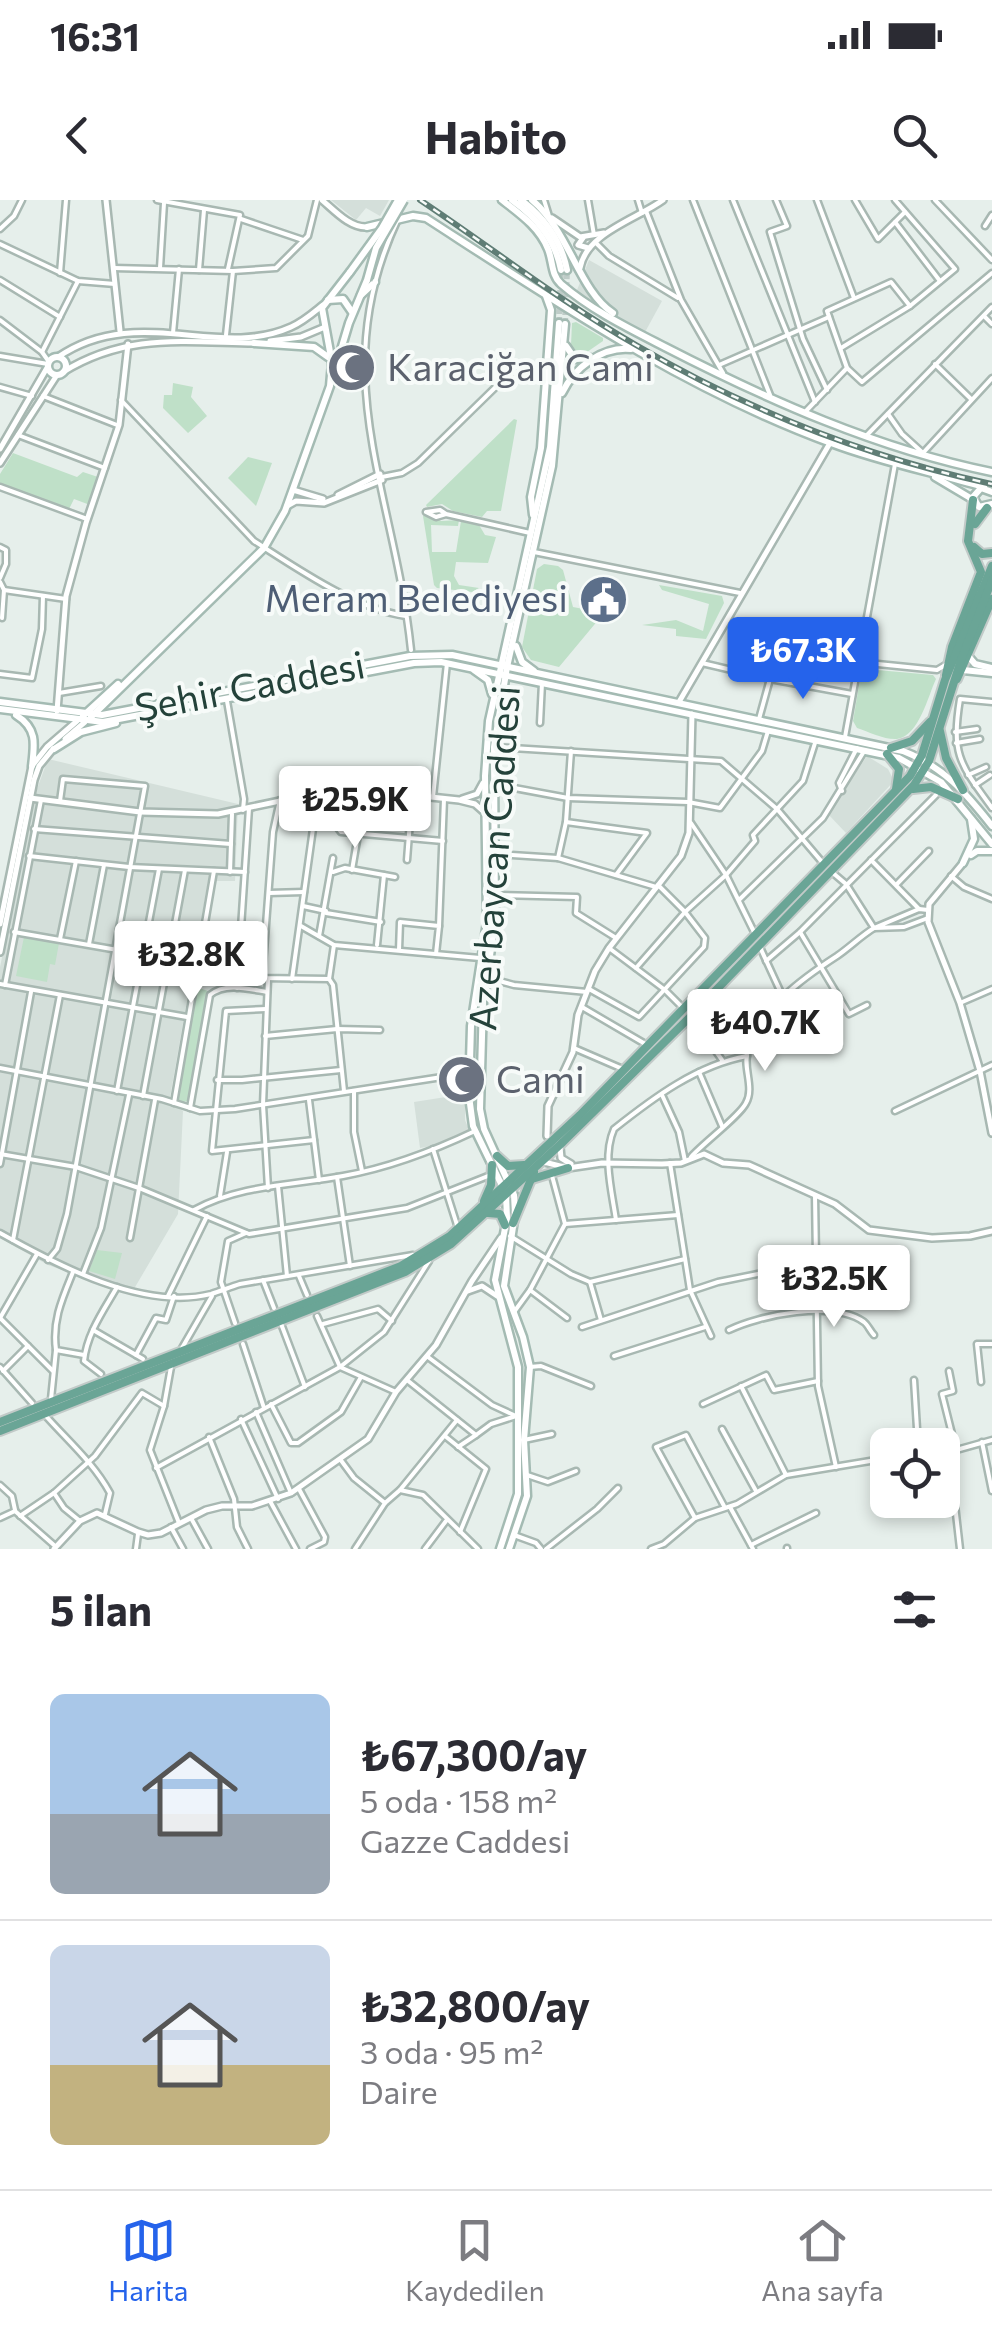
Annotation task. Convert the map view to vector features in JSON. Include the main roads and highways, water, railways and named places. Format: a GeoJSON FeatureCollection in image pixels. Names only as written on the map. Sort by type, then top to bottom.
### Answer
{"type":"FeatureCollection","features":[{"type":"Feature","properties":{"kind":"main road"},"geometry":{"type":"LineString","coordinates":[[330,386],[333,328],[321,314],[401,200]]}},
{"type":"Feature","properties":{"kind":"main road"},"geometry":{"type":"LineString","coordinates":[[371,298],[376,248],[401,200]]}},
{"type":"Feature","properties":{"kind":"main road"},"geometry":{"type":"LineString","coordinates":[[502,200],[537,231],[548,250],[556,278],[571,292],[650,339],[804,412],[992,472]]}},
{"type":"Feature","properties":{"kind":"main road"},"geometry":{"type":"LineString","coordinates":[[512,200],[542,227],[564,270],[563,254],[550,229],[521,200]]}},
{"type":"Feature","properties":{"kind":"main road"},"geometry":{"type":"LineString","coordinates":[[532,200],[551,217],[602,306],[650,339]]}},
{"type":"Feature","properties":{"kind":"main road"},"geometry":{"type":"LineString","coordinates":[[368,227],[418,215],[426,218],[633,350],[741,406],[830,443],[988,490]]}},
{"type":"Feature","properties":{"kind":"main road"},"geometry":{"type":"LineString","coordinates":[[571,292],[580,290],[586,280]]}},
{"type":"Feature","properties":{"kind":"main road"},"geometry":{"type":"LineString","coordinates":[[84,719],[264,548],[287,506],[352,314],[370,284]]}},
{"type":"Feature","properties":{"kind":"main road"},"geometry":{"type":"LineString","coordinates":[[533,524],[531,497],[541,448],[551,310],[545,294]]}},
{"type":"Feature","properties":{"kind":"main road"},"geometry":{"type":"LineString","coordinates":[[327,302],[346,300],[352,314]]}},
{"type":"Feature","properties":{"kind":"main road"},"geometry":{"type":"LineString","coordinates":[[333,328],[349,323]]}},
{"type":"Feature","properties":{"kind":"main road","name":"Azerbaycan Caddesi"},"geometry":{"type":"LineString","coordinates":[[495,1160],[475,1131],[469,1096],[473,1006],[483,958],[488,892],[485,776],[493,695],[503,670],[516,636],[552,466],[565,341],[562,324],[552,429],[506,642],[503,670],[494,747],[496,895],[482,1014],[480,1110],[508,1188],[508,1229],[500,1268]]}},
{"type":"Feature","properties":{"kind":"main road"},"geometry":{"type":"LineString","coordinates":[[565,341],[569,354],[583,360],[608,348],[606,333]]}},
{"type":"Feature","properties":{"kind":"main road"},"geometry":{"type":"LineString","coordinates":[[254,342],[314,347],[325,352],[332,364]]}},
{"type":"Feature","properties":{"kind":"main road"},"geometry":{"type":"LineString","coordinates":[[560,399],[570,379],[584,364],[614,350],[633,350]]}},
{"type":"Feature","properties":{"kind":"main road"},"geometry":{"type":"LineString","coordinates":[[58,357],[65,364],[60,373],[52,373],[48,364],[58,357]]}},
{"type":"Feature","properties":{"kind":"main road"},"geometry":{"type":"LineString","coordinates":[[930,475],[979,507],[990,506]]}},
{"type":"Feature","properties":{"kind":"main road"},"geometry":{"type":"LineString","coordinates":[[949,683],[946,664],[981,572],[968,544],[973,500],[976,490],[988,490]]}},
{"type":"Feature","properties":{"kind":"main road"},"geometry":{"type":"LineString","coordinates":[[990,506],[974,526],[972,542],[980,553],[992,553]]}},
{"type":"Feature","properties":{"kind":"main road"},"geometry":{"type":"LineString","coordinates":[[482,1212],[495,1160],[511,1166],[536,1162],[562,1142],[898,796],[923,764],[939,726],[949,683],[992,566]]}},
{"type":"Feature","properties":{"kind":"main road"},"geometry":{"type":"LineString","coordinates":[[516,636],[522,662],[543,678],[692,714],[861,749],[889,751],[918,737],[937,709],[992,580]]}},
{"type":"Feature","properties":{"kind":"main road"},"geometry":{"type":"LineString","coordinates":[[949,683],[963,670],[992,599]]}},
{"type":"Feature","properties":{"kind":"main road"},"geometry":{"type":"LineString","coordinates":[[478,661],[497,656],[506,642]]}},
{"type":"Feature","properties":{"kind":"main road","name":"Şehir Caddesi"},"geometry":{"type":"LineString","coordinates":[[131,714],[410,656],[437,654],[503,670]]}},
{"type":"Feature","properties":{"kind":"main road"},"geometry":{"type":"LineString","coordinates":[[969,657],[992,670]]}},
{"type":"Feature","properties":{"kind":"main road","name":"Şehir Caddesi"},"geometry":{"type":"LineString","coordinates":[[0,706],[11,711],[84,719],[227,700],[414,663],[503,670]]}},
{"type":"Feature","properties":{"kind":"main road"},"geometry":{"type":"LineString","coordinates":[[468,667],[488,680],[493,695]]}},
{"type":"Feature","properties":{"kind":"main road"},"geometry":{"type":"LineString","coordinates":[[503,670],[679,702],[844,738],[923,764],[963,790]]}},
{"type":"Feature","properties":{"kind":"main road"},"geometry":{"type":"LineString","coordinates":[[963,670],[992,670]]}},
{"type":"Feature","properties":{"kind":"main road"},"geometry":{"type":"LineString","coordinates":[[84,719],[128,678]]}},
{"type":"Feature","properties":{"kind":"main road"},"geometry":{"type":"LineString","coordinates":[[115,692],[114,704],[131,714]]}},
{"type":"Feature","properties":{"kind":"main road","name":"Şehir Caddesi"},"geometry":{"type":"LineString","coordinates":[[0,706],[57,711],[84,719]]}},
{"type":"Feature","properties":{"kind":"main road"},"geometry":{"type":"LineString","coordinates":[[923,764],[937,709]]}},
{"type":"Feature","properties":{"kind":"main road"},"geometry":{"type":"LineString","coordinates":[[11,711],[32,731],[32,766]]}},
{"type":"Feature","properties":{"kind":"main road"},"geometry":{"type":"LineString","coordinates":[[54,748],[81,732],[131,714]]}},
{"type":"Feature","properties":{"kind":"main road"},"geometry":{"type":"LineString","coordinates":[[939,726],[946,758],[963,790],[992,826]]}},
{"type":"Feature","properties":{"kind":"main road"},"geometry":{"type":"LineString","coordinates":[[889,751],[900,775],[898,796]]}},
{"type":"Feature","properties":{"kind":"main road"},"geometry":{"type":"LineString","coordinates":[[923,764],[958,800],[968,813],[992,848],[977,851],[962,863],[974,839],[968,813]]}},
{"type":"Feature","properties":{"kind":"main road"},"geometry":{"type":"LineString","coordinates":[[898,796],[922,786],[958,800]]}},
{"type":"Feature","properties":{"kind":"main road"},"geometry":{"type":"LineString","coordinates":[[0,1431],[429,1260],[536,1162],[649,1046],[688,1013]]}},
{"type":"Feature","properties":{"kind":"main road"},"geometry":{"type":"LineString","coordinates":[[508,1229],[536,1162]]}},
{"type":"Feature","properties":{"kind":"main road"},"geometry":{"type":"LineString","coordinates":[[528,1182],[568,1168]]}},
{"type":"Feature","properties":{"kind":"main road"},"geometry":{"type":"LineString","coordinates":[[0,1422],[401,1266],[433,1249],[482,1212],[497,1212],[508,1229]]}},
{"type":"Feature","properties":{"kind":"main road"},"geometry":{"type":"LineString","coordinates":[[500,1268],[497,1296],[516,1354],[518,1494],[500,1549]]}},
{"type":"Feature","properties":{"kind":"main road"},"geometry":{"type":"LineString","coordinates":[[500,1268],[530,1367],[524,1440],[526,1496],[509,1549]]}},
{"type":"Feature","properties":{"kind":"tunnel"},"geometry":{"type":"LineString","coordinates":[[559,323],[561,270]]}},
{"type":"Feature","properties":{"kind":"tunnel"},"geometry":{"type":"LineString","coordinates":[[565,324],[567,270]]}},
{"type":"Feature","properties":{"kind":"railway"},"geometry":{"type":"LineString","coordinates":[[420,200],[554,293],[678,369],[809,429],[899,460],[992,484]]}},
{"type":"Feature","properties":{"kind":"place","name":"Karaciğan Cami"},"geometry":{"type":"Point","coordinates":[352,368]}},
{"type":"Feature","properties":{"kind":"place","name":"Meram Belediyesi"},"geometry":{"type":"Point","coordinates":[603,599]}},
{"type":"Feature","properties":{"kind":"place","name":"Cami"},"geometry":{"type":"Point","coordinates":[461,1080]}}]}
